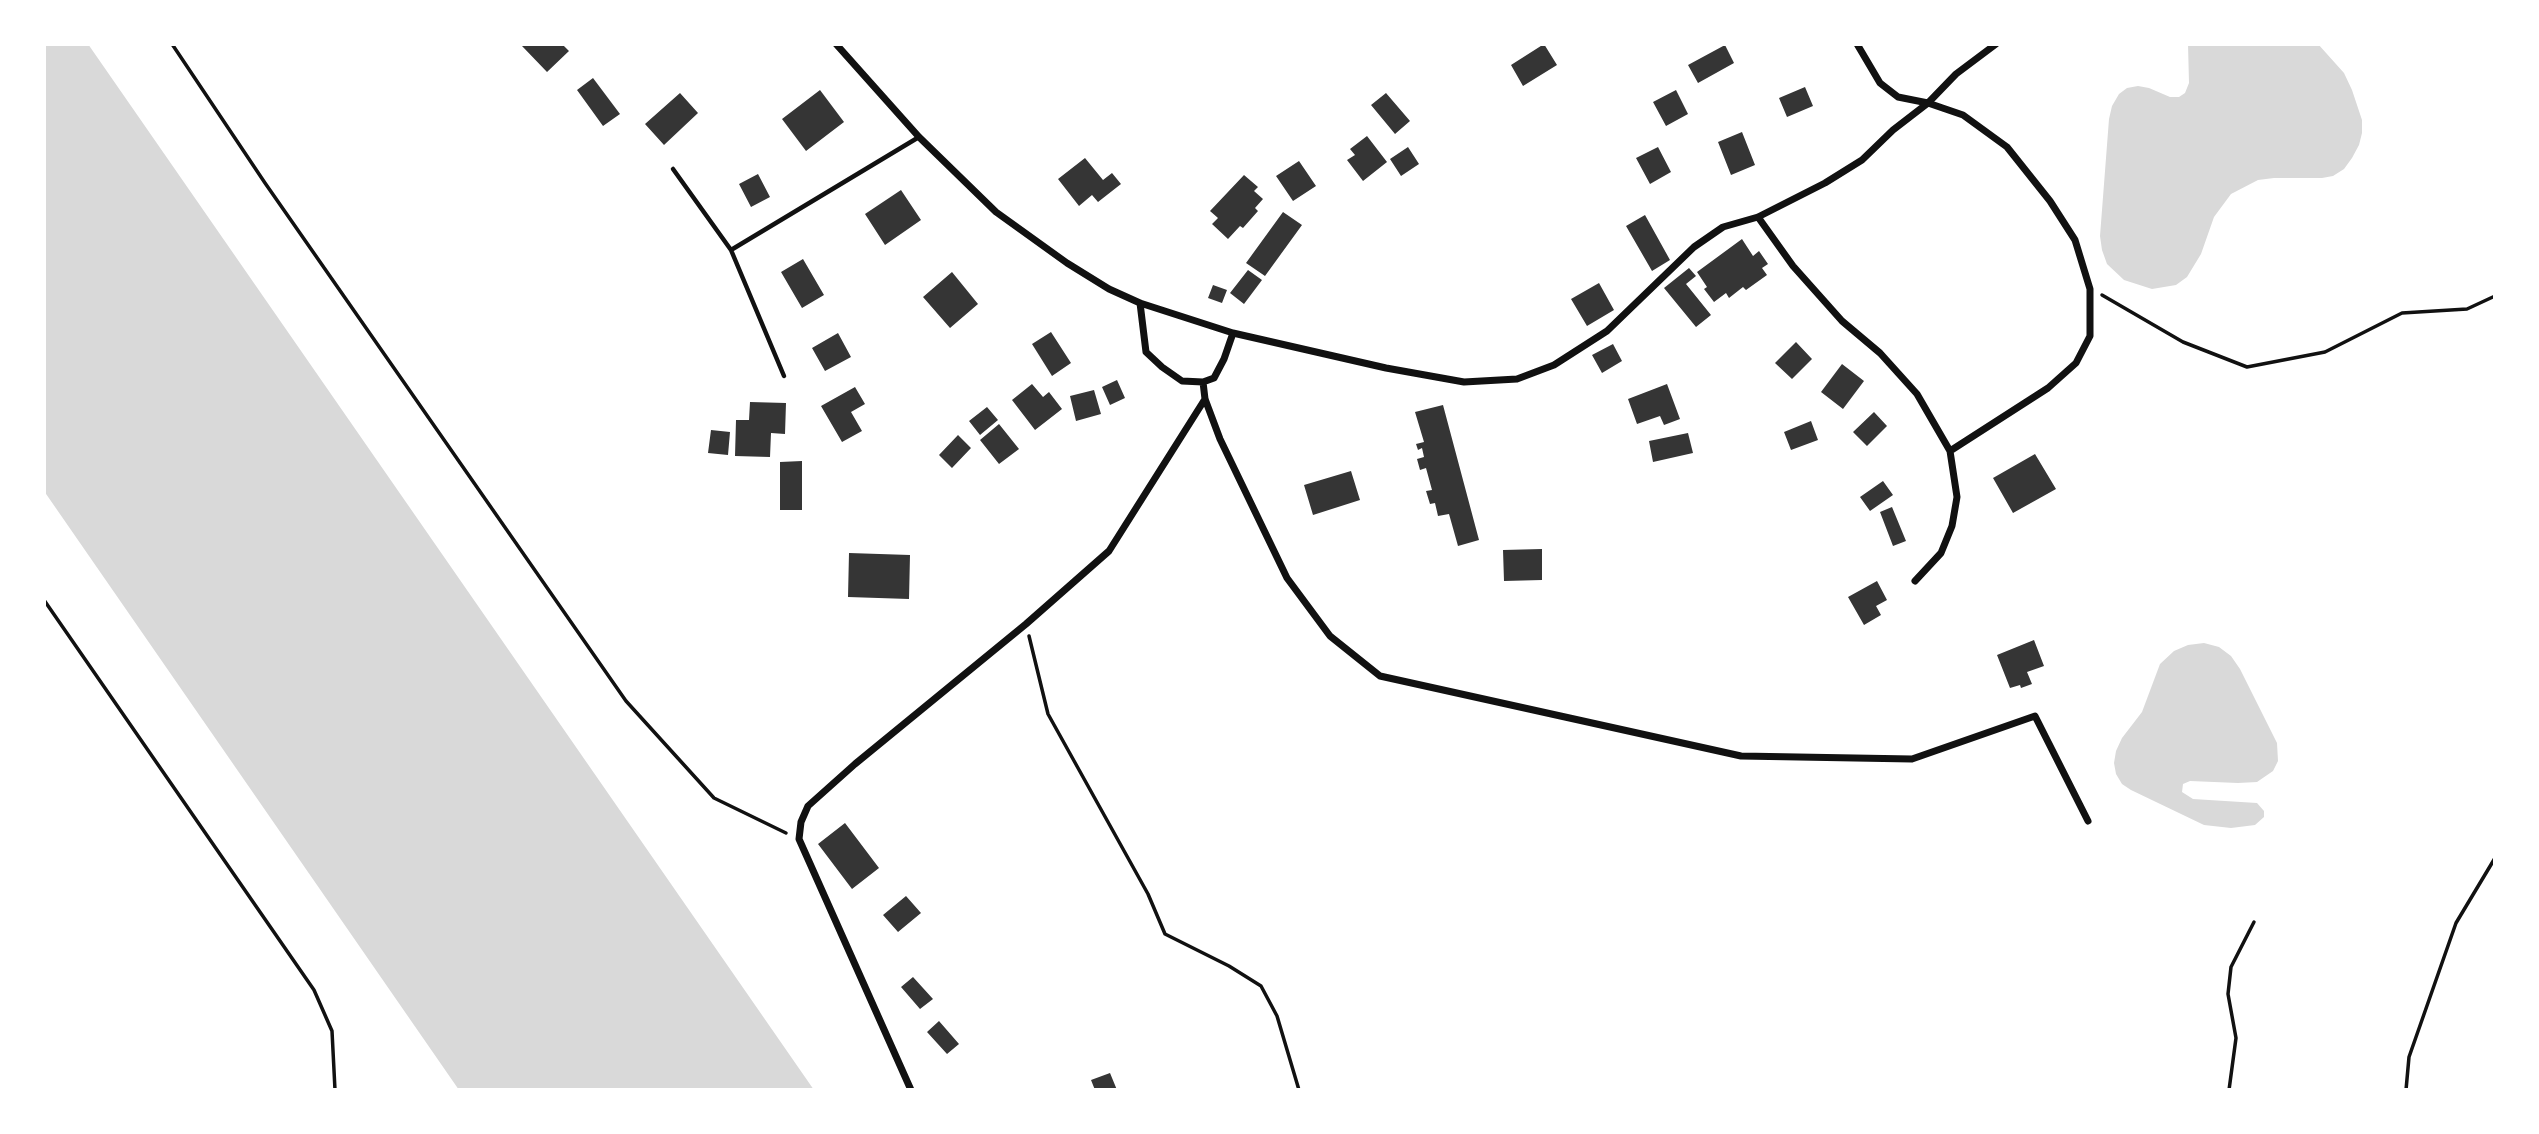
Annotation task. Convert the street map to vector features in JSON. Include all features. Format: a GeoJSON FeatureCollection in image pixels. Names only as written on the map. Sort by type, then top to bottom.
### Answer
{"type":"FeatureCollection","features":[{"type":"Feature","properties":{"kind":"street"},"geometry":{"type":"LineString","coordinates":[[836,44],[919,137],[996,212],[1067,264],[1109,289],[1140,303],[1233,333],[1386,368],[1464,382],[1517,379],[1554,365],[1607,331],[1694,247],[1723,227],[1758,217],[1825,183],[1862,160],[1893,130],[1928,103],[1956,74],[1996,44]]}},
{"type":"Feature","properties":{"kind":"street"},"geometry":{"type":"LineString","coordinates":[[1857,44],[1880,83],[1898,97],[1928,103],[1963,115],[2007,147],[2050,201],[2075,240],[2090,289],[2090,336],[2076,363],[2048,388],[1950,451]]}},
{"type":"Feature","properties":{"kind":"street"},"geometry":{"type":"LineString","coordinates":[[1758,217],[1793,265],[1842,321],[1880,352],[1917,394],[1950,451],[1957,498],[1952,526],[1941,553],[1915,581]]}},
{"type":"Feature","properties":{"kind":"street"},"geometry":{"type":"LineString","coordinates":[[1140,303],[1146,352],[1182,381],[1203,382],[1214,378],[1233,333]]}},
{"type":"Feature","properties":{"kind":"street"},"geometry":{"type":"LineString","coordinates":[[1203,382],[1205,400],[1220,439],[1287,578],[1330,636],[1380,676],[1741,756],[1912,759],[2035,716],[2088,821]]}},
{"type":"Feature","properties":{"kind":"street"},"geometry":{"type":"LineString","coordinates":[[911,1090],[799,839],[801,821],[808,806],[855,764],[1026,624],[1109,551],[1205,400]]}},
{"type":"Feature","properties":{"kind":"lane"},"geometry":{"type":"LineString","coordinates":[[731,250],[919,137]]}},
{"type":"Feature","properties":{"kind":"lane"},"geometry":{"type":"LineString","coordinates":[[673,169],[731,250],[784,376]]}},
{"type":"Feature","properties":{"kind":"path"},"geometry":{"type":"LineString","coordinates":[[173,44],[265,183],[626,701],[714,798],[799,839]]}},
{"type":"Feature","properties":{"kind":"path"},"geometry":{"type":"LineString","coordinates":[[2090,289],[2183,342],[2247,368],[2325,352],[2402,313],[2467,309],[2495,296]]}},
{"type":"Feature","properties":{"kind":"path"},"geometry":{"type":"LineString","coordinates":[[44,600],[314,990],[332,1031],[335,1090]]}},
{"type":"Feature","properties":{"kind":"path"},"geometry":{"type":"LineString","coordinates":[[1026,624],[1048,715],[1148,894],[1165,934],[1261,986],[1277,1016],[1299,1090]]}},
{"type":"Feature","properties":{"kind":"path"},"geometry":{"type":"LineString","coordinates":[[2406,1090],[2409,1057],[2456,923],[2495,858]]}},
{"type":"Feature","properties":{"kind":"path"},"geometry":{"type":"LineString","coordinates":[[2229,1090],[2236,1038],[2228,994],[2231,967],[2254,922]]}},
{"type":"Feature","properties":{"kind":"shaded area"},"geometry":{"type":"Polygon","coordinates":[[[44,44],[88,44],[814,1090],[459,1090],[44,491],[44,44]]]}},
{"type":"Feature","properties":{"kind":"shaded area"},"geometry":{"type":"Polygon","coordinates":[[[2188,44],[2318,44],[2344,73],[2362,120],[2362,133],[2352,158],[2344,169],[2333,176],[2258,180],[2231,194],[2214,217],[2201,254],[2187,277],[2176,285],[2152,289],[2124,280],[2107,264],[2102,250],[2100,236],[2109,119],[2112,106],[2119,94],[2127,88],[2149,88],[2170,97],[2179,97],[2185,93],[2189,83],[2188,44]]]}},
{"type":"Feature","properties":{"kind":"shaded area"},"geometry":{"type":"Polygon","coordinates":[[[2204,643],[2219,647],[2231,656],[2240,669],[2277,743],[2278,761],[2273,771],[2257,782],[2190,781],[2183,784],[2182,792],[2193,799],[2257,803],[2264,811],[2264,817],[2255,825],[2231,828],[2204,825],[2131,790],[2122,784],[2116,774],[2116,751],[2122,738],[2142,712],[2160,664],[2174,651],[2188,645],[2204,643]]]}},
{"type":"Feature","properties":{"kind":"building"},"geometry":{"type":"Polygon","coordinates":[[[562,44],[569,51],[547,72],[522,46],[562,44]]]}},
{"type":"Feature","properties":{"kind":"building"},"geometry":{"type":"Polygon","coordinates":[[[1544,44],[1557,65],[1523,86],[1511,65],[1544,44]]]}},
{"type":"Feature","properties":{"kind":"building"},"geometry":{"type":"Polygon","coordinates":[[[1725,45],[1734,63],[1698,83],[1688,65],[1725,45]]]}},
{"type":"Feature","properties":{"kind":"building"},"geometry":{"type":"Polygon","coordinates":[[[593,78],[620,114],[603,126],[577,90],[593,78]]]}},
{"type":"Feature","properties":{"kind":"building"},"geometry":{"type":"Polygon","coordinates":[[[1805,87],[1813,106],[1787,117],[1779,98],[1805,87]]]}},
{"type":"Feature","properties":{"kind":"building"},"geometry":{"type":"Polygon","coordinates":[[[820,90],[844,122],[806,151],[782,119],[820,90]]]}},
{"type":"Feature","properties":{"kind":"building"},"geometry":{"type":"Polygon","coordinates":[[[1676,90],[1688,114],[1666,126],[1653,102],[1676,90]]]}},
{"type":"Feature","properties":{"kind":"building"},"geometry":{"type":"Polygon","coordinates":[[[680,93],[698,113],[664,145],[645,124],[680,93]]]}},
{"type":"Feature","properties":{"kind":"building"},"geometry":{"type":"Polygon","coordinates":[[[1386,93],[1410,121],[1395,134],[1371,105],[1386,93]]]}},
{"type":"Feature","properties":{"kind":"building"},"geometry":{"type":"Polygon","coordinates":[[[1742,132],[1755,165],[1731,175],[1718,142],[1742,132]]]}},
{"type":"Feature","properties":{"kind":"building"},"geometry":{"type":"Polygon","coordinates":[[[1367,136],[1387,162],[1363,181],[1347,160],[1355,155],[1350,149],[1367,136]]]}},
{"type":"Feature","properties":{"kind":"building"},"geometry":{"type":"Polygon","coordinates":[[[1408,147],[1419,164],[1401,176],[1390,159],[1408,147]]]}},
{"type":"Feature","properties":{"kind":"building"},"geometry":{"type":"Polygon","coordinates":[[[1658,147],[1671,172],[1650,184],[1636,158],[1658,147]]]}},
{"type":"Feature","properties":{"kind":"building"},"geometry":{"type":"Polygon","coordinates":[[[1085,158],[1103,180],[1112,173],[1121,184],[1098,202],[1092,195],[1079,206],[1058,179],[1085,158]]]}},
{"type":"Feature","properties":{"kind":"building"},"geometry":{"type":"Polygon","coordinates":[[[1299,161],[1316,186],[1293,201],[1276,176],[1299,161]]]}},
{"type":"Feature","properties":{"kind":"building"},"geometry":{"type":"Polygon","coordinates":[[[758,174],[770,197],[751,207],[739,184],[758,174]]]}},
{"type":"Feature","properties":{"kind":"building"},"geometry":{"type":"Polygon","coordinates":[[[1244,175],[1258,187],[1254,191],[1263,199],[1255,208],[1258,211],[1243,228],[1240,226],[1228,239],[1212,224],[1218,218],[1210,211],[1244,175]]]}},
{"type":"Feature","properties":{"kind":"building"},"geometry":{"type":"Polygon","coordinates":[[[901,190],[921,220],[885,245],[865,214],[901,190]]]}},
{"type":"Feature","properties":{"kind":"building"},"geometry":{"type":"Polygon","coordinates":[[[1283,212],[1302,225],[1265,276],[1246,263],[1283,212]]]}},
{"type":"Feature","properties":{"kind":"building"},"geometry":{"type":"Polygon","coordinates":[[[1645,215],[1670,260],[1652,271],[1626,226],[1645,215]]]}},
{"type":"Feature","properties":{"kind":"building"},"geometry":{"type":"Polygon","coordinates":[[[1742,239],[1753,256],[1759,251],[1768,264],[1762,268],[1767,275],[1746,290],[1743,287],[1729,298],[1726,293],[1714,302],[1704,289],[1707,287],[1697,272],[1742,239]]]}},
{"type":"Feature","properties":{"kind":"building"},"geometry":{"type":"Polygon","coordinates":[[[803,259],[824,295],[802,308],[781,272],[803,259]]]}},
{"type":"Feature","properties":{"kind":"building"},"geometry":{"type":"Polygon","coordinates":[[[1689,268],[1696,276],[1686,284],[1711,315],[1696,327],[1664,288],[1689,268]]]}},
{"type":"Feature","properties":{"kind":"building"},"geometry":{"type":"Polygon","coordinates":[[[1248,270],[1262,280],[1244,304],[1230,293],[1248,270]]]}},
{"type":"Feature","properties":{"kind":"building"},"geometry":{"type":"Polygon","coordinates":[[[952,272],[978,304],[950,328],[923,297],[952,272]]]}},
{"type":"Feature","properties":{"kind":"building"},"geometry":{"type":"Polygon","coordinates":[[[1599,283],[1614,310],[1587,326],[1571,299],[1599,283]]]}},
{"type":"Feature","properties":{"kind":"building"},"geometry":{"type":"Polygon","coordinates":[[[1213,285],[1227,290],[1222,303],[1208,298],[1213,285]]]}},
{"type":"Feature","properties":{"kind":"building"},"geometry":{"type":"Polygon","coordinates":[[[1051,332],[1071,363],[1052,376],[1032,344],[1051,332]]]}},
{"type":"Feature","properties":{"kind":"building"},"geometry":{"type":"Polygon","coordinates":[[[838,333],[851,357],[825,371],[812,348],[838,333]]]}},
{"type":"Feature","properties":{"kind":"building"},"geometry":{"type":"Polygon","coordinates":[[[1796,342],[1812,359],[1792,379],[1775,363],[1796,342]]]}},
{"type":"Feature","properties":{"kind":"building"},"geometry":{"type":"Polygon","coordinates":[[[1613,344],[1622,361],[1602,373],[1592,355],[1613,344]]]}},
{"type":"Feature","properties":{"kind":"building"},"geometry":{"type":"Polygon","coordinates":[[[1842,364],[1864,381],[1843,409],[1821,392],[1842,364]]]}},
{"type":"Feature","properties":{"kind":"building"},"geometry":{"type":"Polygon","coordinates":[[[1117,380],[1125,398],[1110,405],[1102,387],[1117,380]]]}},
{"type":"Feature","properties":{"kind":"building"},"geometry":{"type":"Polygon","coordinates":[[[1032,384],[1043,397],[1049,392],[1062,409],[1035,430],[1012,400],[1032,384]]]}},
{"type":"Feature","properties":{"kind":"building"},"geometry":{"type":"Polygon","coordinates":[[[1667,384],[1680,419],[1664,425],[1660,416],[1637,424],[1628,399],[1667,384]]]}},
{"type":"Feature","properties":{"kind":"building"},"geometry":{"type":"Polygon","coordinates":[[[855,387],[865,404],[851,412],[862,431],[842,442],[821,406],[855,387]]]}},
{"type":"Feature","properties":{"kind":"building"},"geometry":{"type":"Polygon","coordinates":[[[1094,390],[1101,414],[1076,421],[1070,396],[1094,390]]]}},
{"type":"Feature","properties":{"kind":"building"},"geometry":{"type":"Polygon","coordinates":[[[750,402],[786,403],[785,434],[771,433],[770,457],[735,456],[736,420],[749,420],[750,402]]]}},
{"type":"Feature","properties":{"kind":"building"},"geometry":{"type":"Polygon","coordinates":[[[1443,405],[1479,540],[1458,546],[1449,514],[1438,516],[1435,503],[1430,504],[1426,491],[1432,490],[1426,468],[1420,470],[1417,459],[1424,457],[1422,448],[1418,450],[1416,444],[1424,442],[1415,412],[1443,405]]]}},
{"type":"Feature","properties":{"kind":"building"},"geometry":{"type":"Polygon","coordinates":[[[987,407],[998,420],[980,435],[969,421],[987,407]]]}},
{"type":"Feature","properties":{"kind":"building"},"geometry":{"type":"Polygon","coordinates":[[[1874,412],[1887,426],[1867,446],[1853,432],[1874,412]]]}},
{"type":"Feature","properties":{"kind":"building"},"geometry":{"type":"Polygon","coordinates":[[[1811,421],[1818,440],[1791,450],[1784,432],[1811,421]]]}},
{"type":"Feature","properties":{"kind":"building"},"geometry":{"type":"Polygon","coordinates":[[[999,424],[1019,449],[999,464],[980,440],[999,424]]]}},
{"type":"Feature","properties":{"kind":"building"},"geometry":{"type":"Polygon","coordinates":[[[711,430],[730,432],[728,455],[708,453],[711,430]]]}},
{"type":"Feature","properties":{"kind":"building"},"geometry":{"type":"Polygon","coordinates":[[[1688,433],[1693,453],[1653,462],[1649,441],[1688,433]]]}},
{"type":"Feature","properties":{"kind":"building"},"geometry":{"type":"Polygon","coordinates":[[[958,435],[971,448],[952,468],[939,455],[958,435]]]}},
{"type":"Feature","properties":{"kind":"building"},"geometry":{"type":"Polygon","coordinates":[[[2035,454],[2056,489],[2013,513],[1993,478],[2035,454]]]}},
{"type":"Feature","properties":{"kind":"building"},"geometry":{"type":"Polygon","coordinates":[[[802,461],[802,510],[780,510],[780,462],[802,461]]]}},
{"type":"Feature","properties":{"kind":"building"},"geometry":{"type":"Polygon","coordinates":[[[1351,471],[1360,500],[1313,515],[1304,485],[1351,471]]]}},
{"type":"Feature","properties":{"kind":"building"},"geometry":{"type":"Polygon","coordinates":[[[1883,481],[1893,495],[1870,511],[1860,497],[1883,481]]]}},
{"type":"Feature","properties":{"kind":"building"},"geometry":{"type":"Polygon","coordinates":[[[1892,507],[1906,541],[1893,546],[1880,512],[1892,507]]]}},
{"type":"Feature","properties":{"kind":"building"},"geometry":{"type":"Polygon","coordinates":[[[1542,549],[1542,580],[1504,581],[1503,550],[1542,549]]]}},
{"type":"Feature","properties":{"kind":"building"},"geometry":{"type":"Polygon","coordinates":[[[849,553],[910,555],[909,599],[848,597],[849,553]]]}},
{"type":"Feature","properties":{"kind":"building"},"geometry":{"type":"Polygon","coordinates":[[[1877,581],[1887,600],[1876,606],[1881,615],[1864,625],[1848,597],[1877,581]]]}},
{"type":"Feature","properties":{"kind":"building"},"geometry":{"type":"Polygon","coordinates":[[[2034,640],[2044,666],[2027,672],[2032,684],[2010,688],[1997,655],[2034,640]]]}},
{"type":"Feature","properties":{"kind":"building"},"geometry":{"type":"Polygon","coordinates":[[[845,823],[879,868],[852,889],[818,844],[845,823]]]}},
{"type":"Feature","properties":{"kind":"building"},"geometry":{"type":"Polygon","coordinates":[[[906,896],[921,913],[898,932],[883,915],[906,896]]]}},
{"type":"Feature","properties":{"kind":"building"},"geometry":{"type":"Polygon","coordinates":[[[913,977],[933,999],[920,1009],[901,987],[913,977]]]}},
{"type":"Feature","properties":{"kind":"building"},"geometry":{"type":"Polygon","coordinates":[[[939,1021],[959,1044],[947,1054],[927,1032],[939,1021]]]}},
{"type":"Feature","properties":{"kind":"building"},"geometry":{"type":"Polygon","coordinates":[[[1110,1073],[1117,1090],[1095,1090],[1091,1080],[1110,1073]]]}}]}
